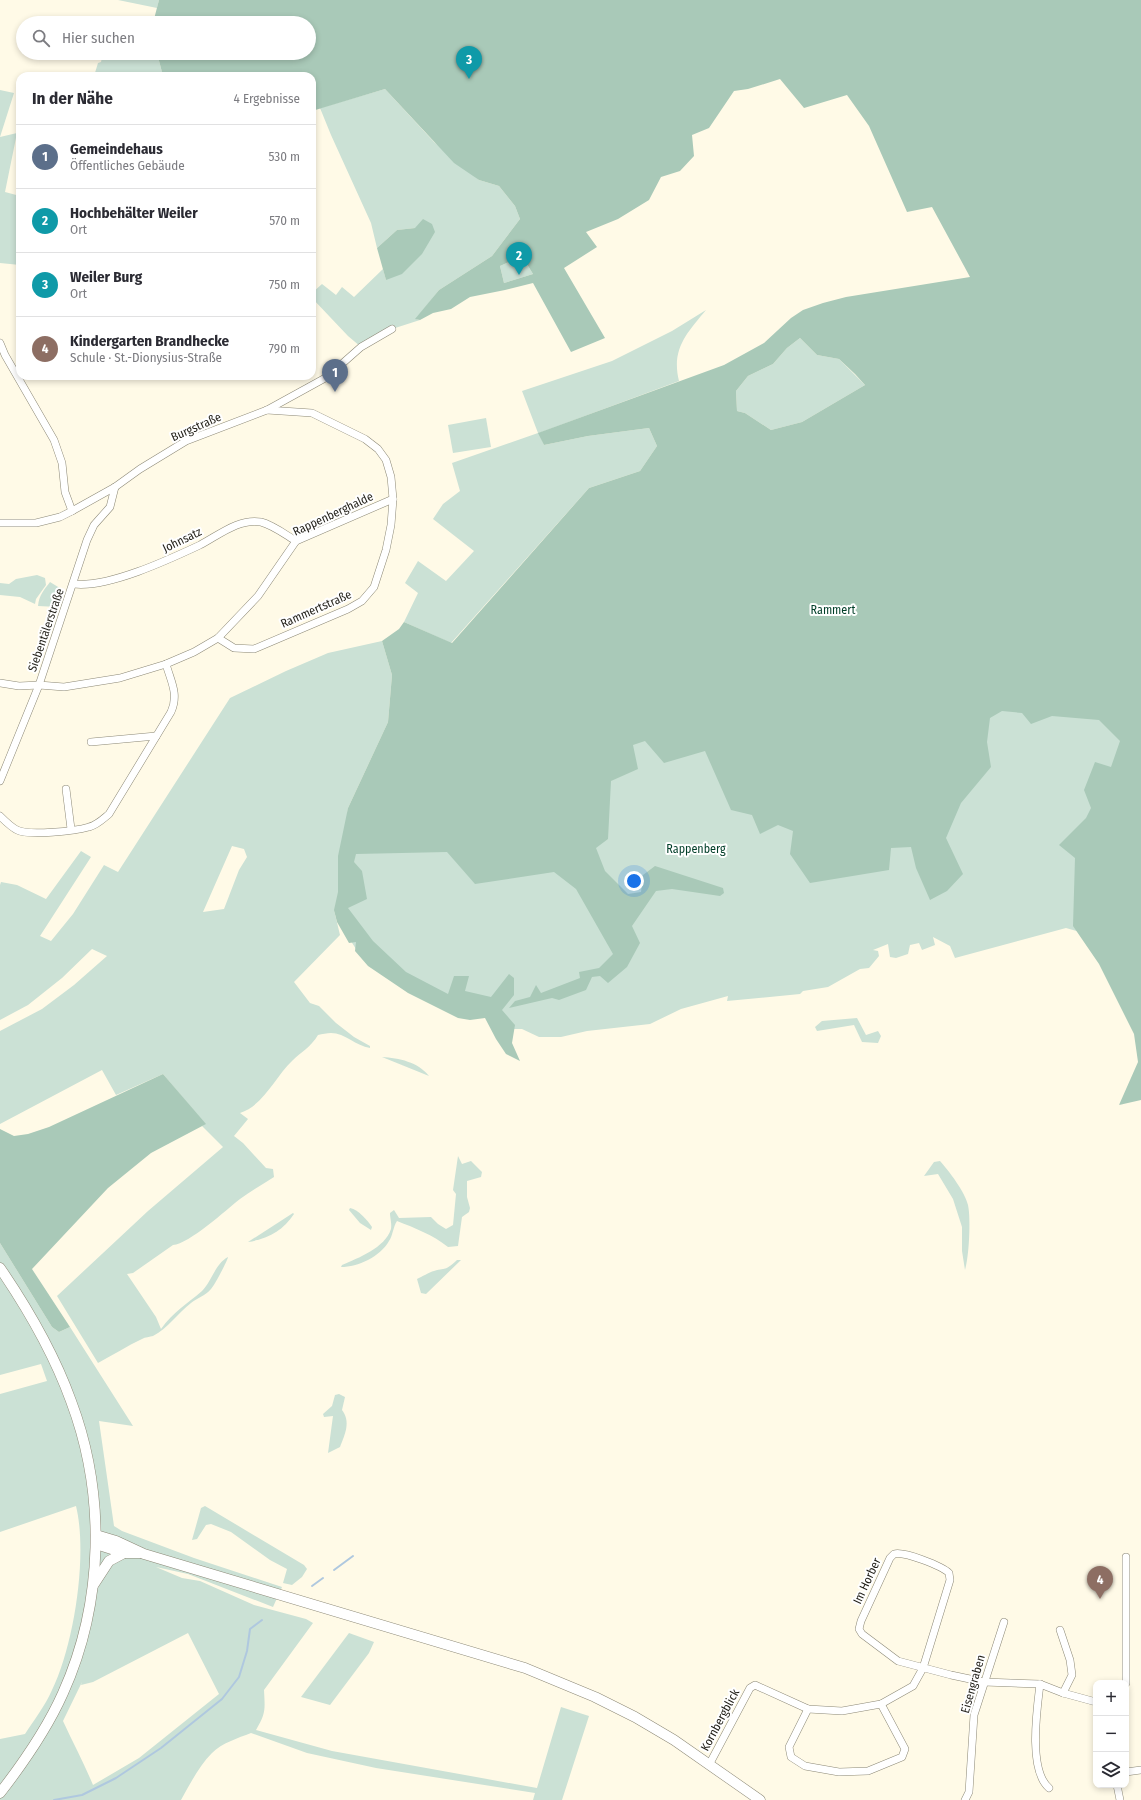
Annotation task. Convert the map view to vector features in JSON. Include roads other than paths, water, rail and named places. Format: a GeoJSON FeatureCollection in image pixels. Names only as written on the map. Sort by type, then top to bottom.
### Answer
{"type":"FeatureCollection","features":[{"type":"Feature","properties":{"kind":"main road"},"geometry":{"type":"LineString","coordinates":[[0,1268],[43,1341],[71,1401],[80,1428],[90,1475],[96,1540],[93,1586],[80,1646],[63,1693],[40,1737],[0,1793]]}},
{"type":"Feature","properties":{"kind":"main road"},"geometry":{"type":"LineString","coordinates":[[96,1540],[109,1538],[144,1554],[525,1668],[594,1697],[635,1717],[674,1740],[760,1800]]}},
{"type":"Feature","properties":{"kind":"main road"},"geometry":{"type":"LineString","coordinates":[[96,1540],[124,1553],[144,1554]]}},
{"type":"Feature","properties":{"kind":"main road"},"geometry":{"type":"LineString","coordinates":[[93,1586],[109,1561],[124,1553]]}},
{"type":"Feature","properties":{"kind":"street","name":"Burgstraße"},"geometry":{"type":"LineString","coordinates":[[0,523],[36,523],[60,517],[115,487],[140,469],[186,441],[267,410],[327,377],[361,347],[392,329]]}},
{"type":"Feature","properties":{"kind":"street"},"geometry":{"type":"LineString","coordinates":[[0,343],[16,374]]}},
{"type":"Feature","properties":{"kind":"street"},"geometry":{"type":"LineString","coordinates":[[19,380],[57,447],[62,463],[65,492],[72,511]]}},
{"type":"Feature","properties":{"kind":"street","name":"Rammertstraße"},"geometry":{"type":"LineString","coordinates":[[218,638],[234,648],[254,649],[348,609],[362,601],[374,587],[391,524],[393,499],[391,477],[386,460],[378,449],[365,439],[312,413],[267,410]]}},
{"type":"Feature","properties":{"kind":"street","name":"Siebentälerstraße"},"geometry":{"type":"LineString","coordinates":[[0,782],[39,685],[74,584],[87,540],[94,525],[110,507],[115,487]]}},
{"type":"Feature","properties":{"kind":"street","name":"Rappenberghalde"},"geometry":{"type":"LineString","coordinates":[[0,683],[19,686],[39,685],[64,687],[113,679],[166,664],[194,652],[218,638],[258,596],[296,541],[393,499]]}},
{"type":"Feature","properties":{"kind":"street","name":"Johnsatz"},"geometry":{"type":"LineString","coordinates":[[74,584],[84,585],[97,583],[152,567],[233,526],[246,522],[262,522],[296,541]]}},
{"type":"Feature","properties":{"kind":"street"},"geometry":{"type":"LineString","coordinates":[[0,816],[17,830],[28,834],[88,827],[100,822],[110,814],[171,712],[176,701],[166,664]]}},
{"type":"Feature","properties":{"kind":"street"},"geometry":{"type":"LineString","coordinates":[[91,742],[156,736]]}},
{"type":"Feature","properties":{"kind":"street"},"geometry":{"type":"LineString","coordinates":[[66,789],[71,829]]}},
{"type":"Feature","properties":{"kind":"street","name":"Im Horber"},"geometry":{"type":"LineString","coordinates":[[923,1668],[943,1606],[950,1580],[949,1573],[944,1569],[917,1558],[894,1554],[890,1558],[861,1621],[859,1629],[862,1634],[898,1661],[923,1668],[984,1682],[1040,1684],[1063,1693],[1093,1701]]}},
{"type":"Feature","properties":{"kind":"street"},"geometry":{"type":"LineString","coordinates":[[1126,1557],[1126,1680]]}},
{"type":"Feature","properties":{"kind":"street","name":"Eisengraben"},"geometry":{"type":"LineString","coordinates":[[965,1800],[969,1792],[974,1715],[1004,1622]]}},
{"type":"Feature","properties":{"kind":"street"},"geometry":{"type":"LineString","coordinates":[[1060,1630],[1070,1660],[1072,1676],[1063,1693]]}},
{"type":"Feature","properties":{"kind":"street","name":"Kornbergblick"},"geometry":{"type":"LineString","coordinates":[[709,1765],[750,1688],[755,1685],[808,1709],[842,1711],[881,1704],[913,1686],[923,1668]]}},
{"type":"Feature","properties":{"kind":"street"},"geometry":{"type":"LineString","coordinates":[[1040,1684],[1035,1745],[1043,1783],[1049,1788]]}},
{"type":"Feature","properties":{"kind":"street"},"geometry":{"type":"LineString","coordinates":[[808,1709],[789,1747],[791,1757],[805,1766],[839,1772],[868,1771],[902,1757],[905,1750],[881,1704]]}},
{"type":"Feature","properties":{"kind":"street"},"geometry":{"type":"LineString","coordinates":[[1129,1772],[1141,1770]]}},
{"type":"Feature","properties":{"kind":"street"},"geometry":{"type":"LineString","coordinates":[[1118,1788],[1120,1800]]}},
{"type":"Feature","properties":{"kind":"waterway"},"geometry":{"type":"LineString","coordinates":[[334,1570],[353,1556]]}},
{"type":"Feature","properties":{"kind":"waterway"},"geometry":{"type":"LineString","coordinates":[[312,1586],[323,1578]]}},
{"type":"Feature","properties":{"kind":"waterway"},"geometry":{"type":"LineString","coordinates":[[54,1800],[82,1795],[116,1778],[161,1748],[222,1699],[239,1677],[247,1651],[250,1629],[262,1620]]}},
{"type":"Feature","properties":{"kind":"place","name":"Weiler Burg"},"geometry":{"type":"Point","coordinates":[469,79]}},
{"type":"Feature","properties":{"kind":"place","name":"Hochbehälter Weiler"},"geometry":{"type":"Point","coordinates":[519,275]}},
{"type":"Feature","properties":{"kind":"place","name":"Gemeindehaus"},"geometry":{"type":"Point","coordinates":[335,392]}},
{"type":"Feature","properties":{"kind":"place","name":"Kindergarten Brandhecke"},"geometry":{"type":"Point","coordinates":[1100,1599]}},
{"type":"Feature","properties":{"kind":"park label","name":"Rammert"},"geometry":{"type":"Point","coordinates":[833,610]}},
{"type":"Feature","properties":{"kind":"park label","name":"Rappenberg"},"geometry":{"type":"Point","coordinates":[696,849]}}]}
